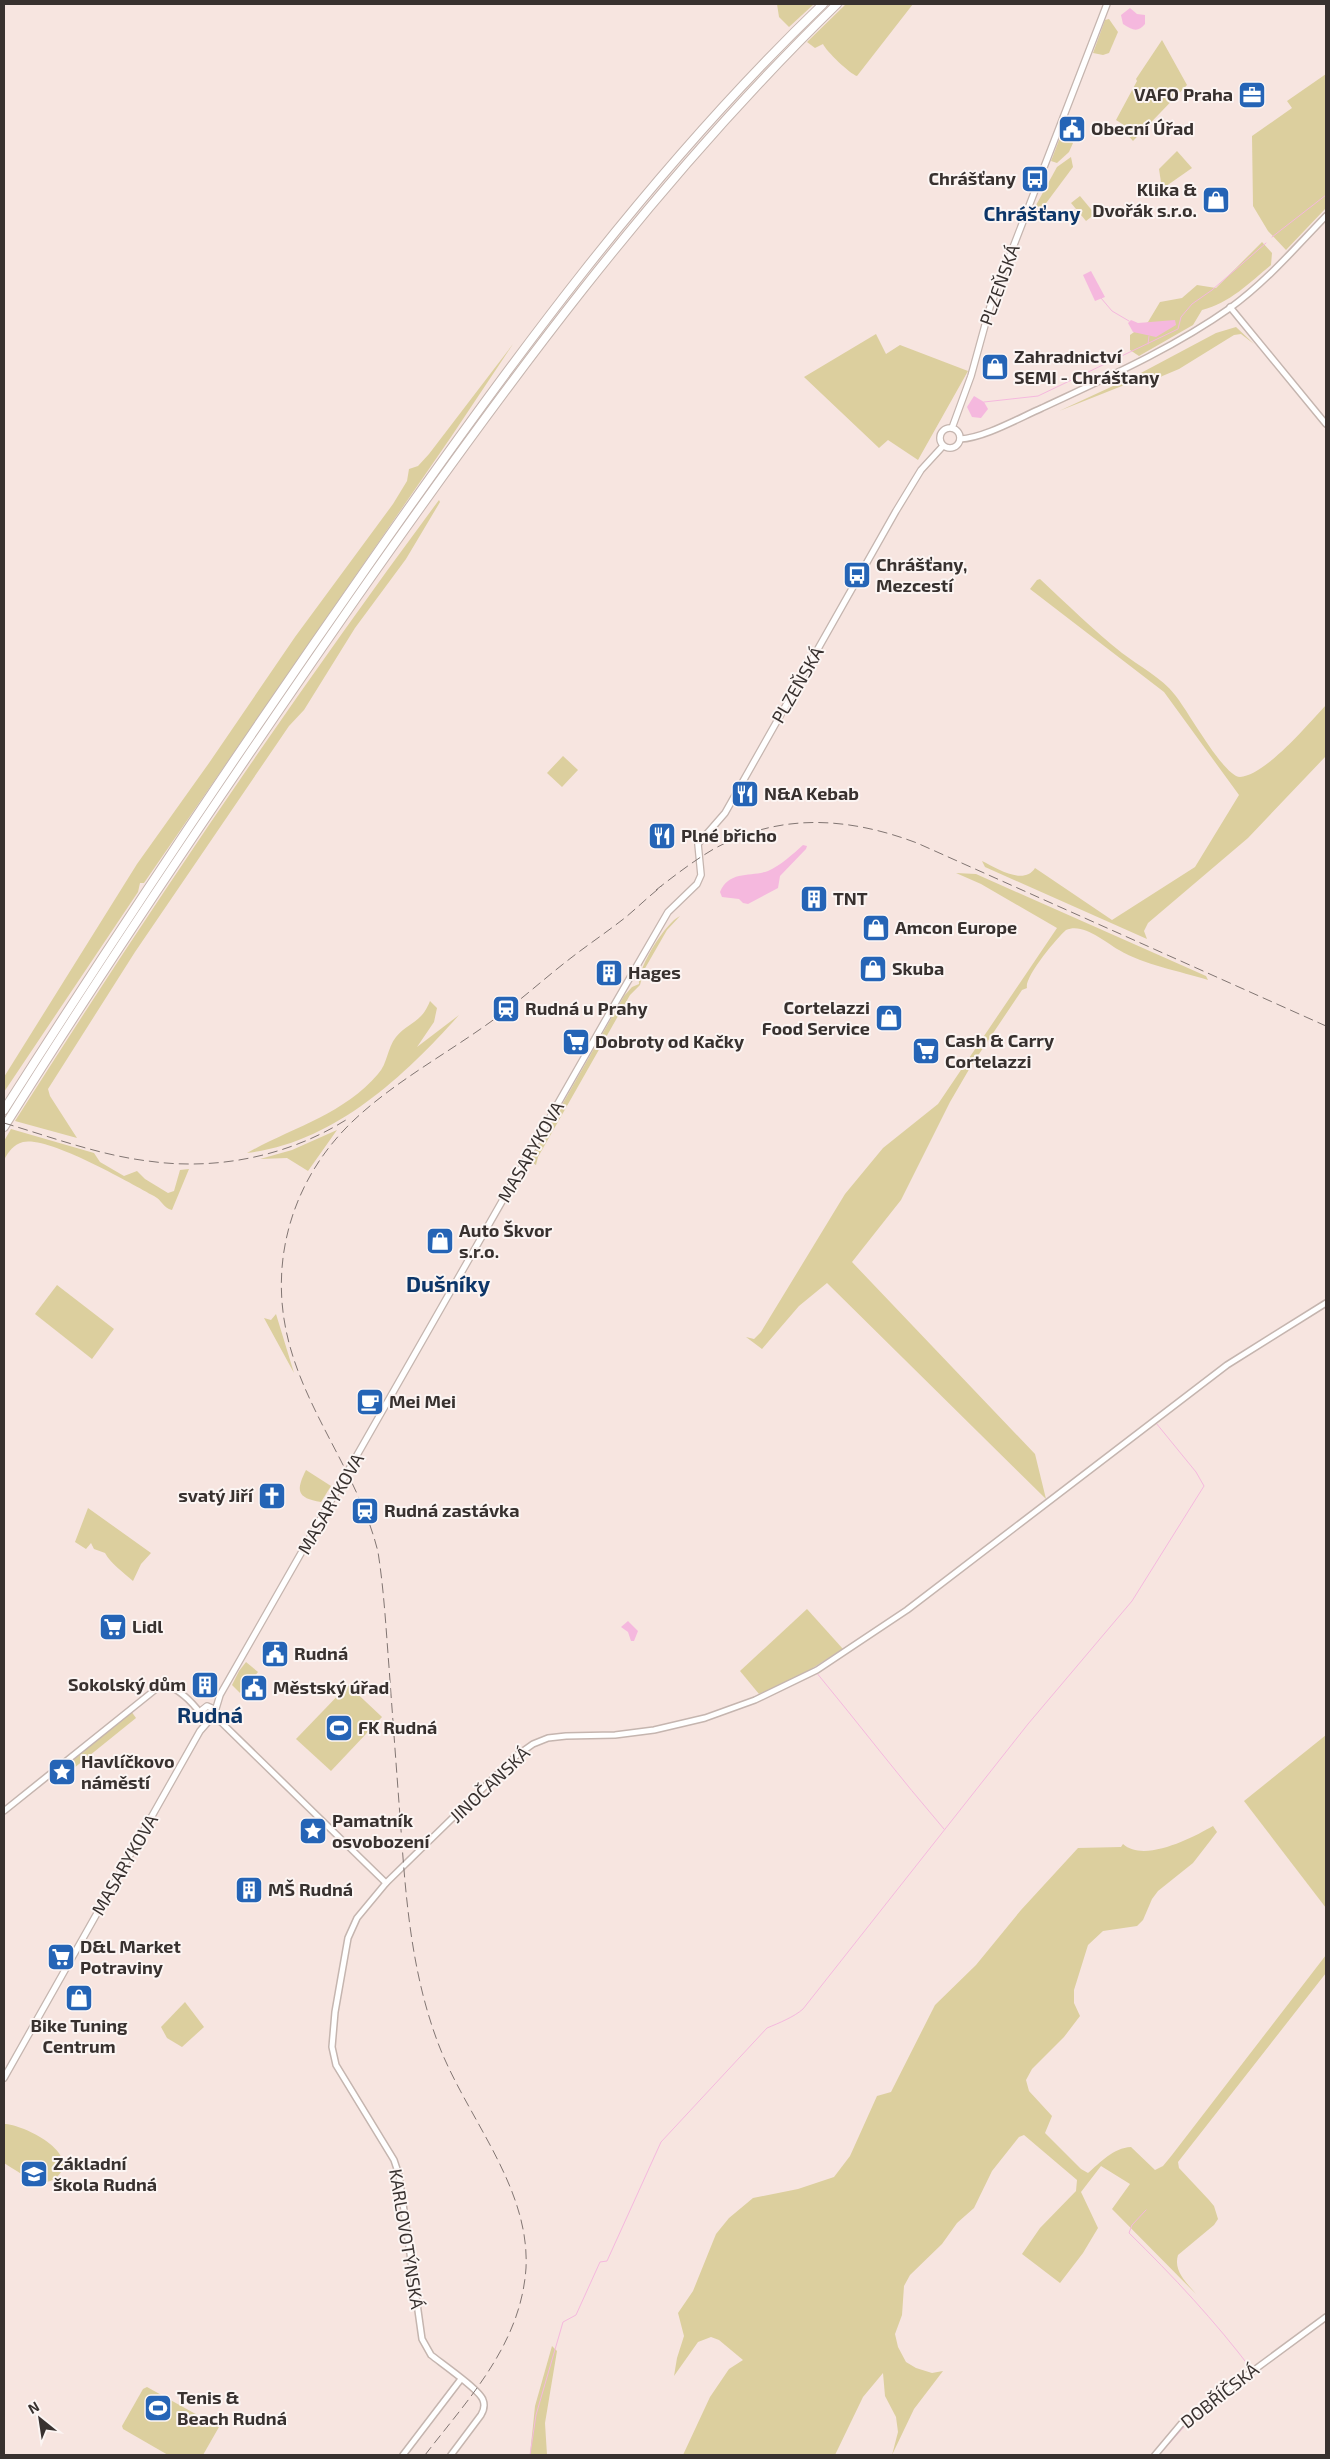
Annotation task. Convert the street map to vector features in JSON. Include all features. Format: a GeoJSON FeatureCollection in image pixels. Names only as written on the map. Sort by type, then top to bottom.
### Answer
{"type":"FeatureCollection","features":[{"type":"Feature","properties":{"kind":"highway"},"geometry":{"type":"LineString","coordinates":[[4,1110],[212,792],[452,446],[582,275],[689,144],[823,4]]}},
{"type":"Feature","properties":{"kind":"highway"},"geometry":{"type":"LineString","coordinates":[[4,1127],[224,790],[470,438],[528,360],[652,202],[786,54],[837,4]]}},
{"type":"Feature","properties":{"kind":"main road","name":"PLZEŇSKÁ"},"geometry":{"type":"LineString","coordinates":[[960,439],[955,447],[948,448],[943,446],[939,439],[941,433],[946,428],[952,428],[971,376],[990,308],[1107,4]]}},
{"type":"Feature","properties":{"kind":"main road"},"geometry":{"type":"LineString","coordinates":[[952,428],[958,432],[960,439]]}},
{"type":"Feature","properties":{"kind":"main road","name":"PLZEŇSKÁ"},"geometry":{"type":"LineString","coordinates":[[663,921],[674,906],[697,884],[701,875],[698,849],[700,839],[725,813],[896,511],[921,470],[943,446]]}},
{"type":"Feature","properties":{"kind":"main road","name":"MASARYKOVA"},"geometry":{"type":"LineString","coordinates":[[220,1695],[663,921]]}},
{"type":"Feature","properties":{"kind":"main road"},"geometry":{"type":"LineString","coordinates":[[200,1731],[202,1709],[220,1695]]}},
{"type":"Feature","properties":{"kind":"main road"},"geometry":{"type":"LineString","coordinates":[[200,1731],[215,1711],[220,1695]]}},
{"type":"Feature","properties":{"kind":"main road"},"geometry":{"type":"LineString","coordinates":[[207,1706],[215,1711]]}},
{"type":"Feature","properties":{"kind":"main road"},"geometry":{"type":"LineString","coordinates":[[202,1715],[210,1719]]}},
{"type":"Feature","properties":{"kind":"main road","name":"MASARYKOVA"},"geometry":{"type":"LineString","coordinates":[[4,2078],[200,1731]]}},
{"type":"Feature","properties":{"kind":"street"},"geometry":{"type":"LineString","coordinates":[[960,439],[978,435],[1130,367],[1183,338],[1230,308],[1285,258],[1326,216]]}},
{"type":"Feature","properties":{"kind":"street"},"geometry":{"type":"LineString","coordinates":[[1230,308],[1326,424]]}},
{"type":"Feature","properties":{"kind":"street","name":"JINOČANSKÁ"},"geometry":{"type":"LineString","coordinates":[[386,1883],[516,1756],[534,1744],[566,1736],[615,1735],[654,1730],[705,1718],[755,1700],[817,1670],[907,1610],[1227,1365],[1326,1303]]}},
{"type":"Feature","properties":{"kind":"street"},"geometry":{"type":"LineString","coordinates":[[4,1811],[156,1689],[166,1685],[173,1688],[194,1704],[202,1715]]}},
{"type":"Feature","properties":{"kind":"street"},"geometry":{"type":"LineString","coordinates":[[194,1704],[207,1706]]}},
{"type":"Feature","properties":{"kind":"street"},"geometry":{"type":"LineString","coordinates":[[215,1711],[222,1723],[386,1883]]}},
{"type":"Feature","properties":{"kind":"street"},"geometry":{"type":"LineString","coordinates":[[210,1719],[222,1723]]}},
{"type":"Feature","properties":{"kind":"street","name":"KARLOVOTÝNSKÁ"},"geometry":{"type":"LineString","coordinates":[[386,1883],[357,1918],[348,1938],[335,2012],[332,2047],[336,2065],[394,2160],[399,2175],[422,2339],[431,2355],[480,2395],[484,2408],[478,2420],[451,2455]]}},
{"type":"Feature","properties":{"kind":"street","name":"DOBŘÍČSKÁ"},"geometry":{"type":"LineString","coordinates":[[1156,2455],[1181,2424],[1326,2317]]}},
{"type":"Feature","properties":{"kind":"street"},"geometry":{"type":"LineString","coordinates":[[403,2455],[461,2379]]}},
{"type":"Feature","properties":{"kind":"shaded area"},"geometry":{"type":"Polygon","coordinates":[[[777,4],[814,4],[789,27],[779,17],[777,4]]]}},
{"type":"Feature","properties":{"kind":"shaded area"},"geometry":{"type":"Polygon","coordinates":[[[846,4],[913,4],[857,76],[838,62],[823,44],[815,48],[807,42],[846,4]]]}},
{"type":"Feature","properties":{"kind":"shaded area"},"geometry":{"type":"Polygon","coordinates":[[[1130,8],[1137,14],[1145,15],[1145,24],[1140,29],[1132,29],[1123,24],[1121,15],[1130,8]]]}},
{"type":"Feature","properties":{"kind":"shaded area"},"geometry":{"type":"Polygon","coordinates":[[[1109,19],[1118,32],[1109,53],[1103,55],[1093,53],[1105,20],[1109,19]]]}},
{"type":"Feature","properties":{"kind":"shaded area"},"geometry":{"type":"Polygon","coordinates":[[[1162,40],[1187,85],[1133,141],[1126,133],[1130,129],[1116,120],[1137,81],[1136,79],[1162,40]]]}},
{"type":"Feature","properties":{"kind":"shaded area"},"geometry":{"type":"Polygon","coordinates":[[[1326,74],[1326,208],[1286,250],[1268,231],[1253,206],[1252,136],[1292,108],[1287,101],[1326,74]]]}},
{"type":"Feature","properties":{"kind":"shaded area"},"geometry":{"type":"Polygon","coordinates":[[[1061,135],[1073,143],[1069,152],[1057,163],[1051,161],[1061,135]]]}},
{"type":"Feature","properties":{"kind":"shaded area"},"geometry":{"type":"Polygon","coordinates":[[[1177,151],[1192,168],[1162,189],[1159,169],[1177,151]]]}},
{"type":"Feature","properties":{"kind":"shaded area"},"geometry":{"type":"Polygon","coordinates":[[[1071,157],[1073,167],[1038,214],[1035,207],[1057,167],[1071,157]]]}},
{"type":"Feature","properties":{"kind":"shaded area"},"geometry":{"type":"Polygon","coordinates":[[[1080,196],[1095,214],[1086,221],[1071,203],[1080,196]]]}},
{"type":"Feature","properties":{"kind":"shaded area"},"geometry":{"type":"Polygon","coordinates":[[[1262,242],[1272,253],[1271,265],[1247,285],[1222,303],[1202,310],[1193,325],[1139,356],[1130,350],[1130,335],[1148,322],[1160,302],[1182,298],[1197,285],[1216,288],[1262,242]]]}},
{"type":"Feature","properties":{"kind":"shaded area"},"geometry":{"type":"Polygon","coordinates":[[[1091,271],[1105,297],[1095,301],[1083,275],[1091,271]]]}},
{"type":"Feature","properties":{"kind":"shaded area"},"geometry":{"type":"Polygon","coordinates":[[[1131,320],[1138,323],[1175,320],[1176,325],[1156,337],[1133,332],[1128,323],[1131,320]]]}},
{"type":"Feature","properties":{"kind":"shaded area"},"geometry":{"type":"Polygon","coordinates":[[[1236,327],[1254,344],[1241,334],[1234,335],[1179,369],[1160,377],[1127,384],[1059,411],[1139,374],[1216,333],[1236,327]]]}},
{"type":"Feature","properties":{"kind":"shaded area"},"geometry":{"type":"Polygon","coordinates":[[[876,334],[886,354],[900,345],[968,371],[918,460],[888,440],[879,448],[804,377],[876,334]]]}},
{"type":"Feature","properties":{"kind":"shaded area"},"geometry":{"type":"Polygon","coordinates":[[[513,344],[144,883],[140,883],[138,892],[4,1092],[4,1077],[137,864],[295,637],[393,504],[407,481],[409,469],[418,466],[429,454],[513,344]]]}},
{"type":"Feature","properties":{"kind":"shaded area"},"geometry":{"type":"Polygon","coordinates":[[[974,396],[984,402],[988,409],[981,418],[972,417],[967,407],[974,396]]]}},
{"type":"Feature","properties":{"kind":"shaded area"},"geometry":{"type":"Polygon","coordinates":[[[439,500],[440,502],[406,559],[355,628],[304,710],[289,726],[135,952],[48,1089],[50,1096],[77,1138],[15,1121],[221,807],[329,652],[439,500]]]}},
{"type":"Feature","properties":{"kind":"shaded area"},"geometry":{"type":"Polygon","coordinates":[[[1040,579],[1111,644],[1170,689],[1216,755],[1233,774],[1240,777],[1262,767],[1286,747],[1326,705],[1326,756],[1248,838],[1148,923],[1144,931],[1147,939],[985,867],[982,861],[1017,876],[1030,873],[1035,868],[1112,920],[1195,867],[1239,795],[1164,692],[1030,589],[1040,579]]]}},
{"type":"Feature","properties":{"kind":"shaded area"},"geometry":{"type":"Polygon","coordinates":[[[563,756],[578,770],[562,787],[547,773],[563,756]]]}},
{"type":"Feature","properties":{"kind":"shaded area"},"geometry":{"type":"Polygon","coordinates":[[[803,845],[807,846],[806,849],[780,876],[778,888],[748,904],[743,903],[739,899],[722,897],[720,892],[729,880],[773,869],[803,845]]]}},
{"type":"Feature","properties":{"kind":"shaded area"},"geometry":{"type":"Polygon","coordinates":[[[956,873],[976,874],[1206,976],[1208,980],[1140,960],[1087,931],[1073,928],[1066,930],[1036,967],[1027,983],[1027,988],[1022,990],[971,1066],[950,1102],[901,1200],[852,1262],[1035,1454],[1046,1499],[827,1283],[799,1306],[762,1349],[746,1337],[754,1339],[761,1332],[845,1194],[883,1148],[938,1104],[1057,928],[981,884],[956,873]]]}},
{"type":"Feature","properties":{"kind":"shaded area"},"geometry":{"type":"Polygon","coordinates":[[[680,916],[667,930],[644,970],[640,985],[630,995],[538,1157],[536,1165],[530,1161],[624,996],[632,987],[639,984],[642,968],[653,947],[667,927],[680,916]]]}},
{"type":"Feature","properties":{"kind":"shaded area"},"geometry":{"type":"Polygon","coordinates":[[[430,1001],[437,1008],[434,1022],[417,1047],[459,1015],[415,1061],[365,1104],[309,1136],[279,1147],[247,1153],[316,1120],[349,1100],[364,1088],[381,1070],[396,1037],[423,1014],[430,1001]]]}},
{"type":"Feature","properties":{"kind":"shaded area"},"geometry":{"type":"Polygon","coordinates":[[[11,1129],[94,1153],[100,1162],[124,1176],[137,1171],[145,1179],[168,1193],[174,1191],[180,1170],[189,1169],[172,1210],[167,1208],[157,1198],[127,1181],[70,1153],[51,1146],[35,1142],[23,1142],[12,1149],[4,1160],[4,1141],[11,1129]]]}},
{"type":"Feature","properties":{"kind":"shaded area"},"geometry":{"type":"Polygon","coordinates":[[[337,1130],[308,1171],[287,1158],[260,1159],[292,1150],[337,1130]]]}},
{"type":"Feature","properties":{"kind":"shaded area"},"geometry":{"type":"Polygon","coordinates":[[[57,1285],[114,1329],[92,1359],[35,1314],[57,1285]]]}},
{"type":"Feature","properties":{"kind":"shaded area"},"geometry":{"type":"Polygon","coordinates":[[[276,1314],[294,1373],[264,1318],[271,1320],[276,1314]]]}},
{"type":"Feature","properties":{"kind":"shaded area"},"geometry":{"type":"Polygon","coordinates":[[[306,1470],[331,1486],[321,1502],[307,1498],[300,1492],[306,1470]]]}},
{"type":"Feature","properties":{"kind":"shaded area"},"geometry":{"type":"Polygon","coordinates":[[[88,1508],[151,1553],[141,1564],[133,1581],[105,1553],[94,1549],[91,1543],[86,1549],[75,1542],[88,1508]]]}},
{"type":"Feature","properties":{"kind":"shaded area"},"geometry":{"type":"Polygon","coordinates":[[[807,1609],[843,1649],[800,1676],[759,1694],[740,1671],[807,1609]]]}},
{"type":"Feature","properties":{"kind":"shaded area"},"geometry":{"type":"Polygon","coordinates":[[[628,1621],[638,1631],[634,1641],[631,1641],[628,1632],[621,1627],[628,1621]]]}},
{"type":"Feature","properties":{"kind":"shaded area"},"geometry":{"type":"Polygon","coordinates":[[[246,1662],[258,1672],[240,1693],[232,1685],[246,1662]]]}},
{"type":"Feature","properties":{"kind":"shaded area","name":"FK Rudná"},"geometry":{"type":"Polygon","coordinates":[[[348,1685],[382,1717],[331,1771],[296,1739],[348,1685]]]}},
{"type":"Feature","properties":{"kind":"shaded area"},"geometry":{"type":"Polygon","coordinates":[[[131,1711],[136,1718],[53,1785],[47,1777],[131,1711]]]}},
{"type":"Feature","properties":{"kind":"shaded area"},"geometry":{"type":"Polygon","coordinates":[[[1326,1735],[1326,1908],[1244,1801],[1326,1735]]]}},
{"type":"Feature","properties":{"kind":"shaded area"},"geometry":{"type":"Polygon","coordinates":[[[1213,1826],[1217,1832],[1193,1863],[1158,1891],[1152,1899],[1143,1920],[1137,1926],[1103,1931],[1088,1945],[1074,1990],[1074,2003],[1080,2016],[1064,2037],[1032,2069],[1026,2080],[1029,2091],[1052,2116],[1045,2133],[1081,2169],[1088,2173],[1113,2153],[1131,2147],[1155,2170],[1163,2166],[1172,2155],[1326,1955],[1326,1973],[1178,2162],[1179,2168],[1214,2206],[1218,2219],[1214,2225],[1178,2255],[1177,2266],[1179,2271],[1196,2294],[1112,2209],[1130,2184],[1101,2166],[1081,2192],[1098,2228],[1083,2253],[1060,2283],[1022,2254],[1040,2228],[1076,2191],[1077,2180],[1024,2135],[1019,2137],[992,2171],[974,2208],[957,2223],[942,2244],[910,2275],[904,2286],[902,2315],[895,2334],[898,2347],[906,2362],[916,2368],[932,2373],[943,2371],[914,2409],[892,2455],[898,2432],[896,2417],[885,2396],[883,2373],[863,2397],[835,2455],[683,2455],[710,2397],[729,2369],[743,2360],[719,2340],[711,2337],[698,2342],[674,2376],[684,2336],[678,2313],[693,2291],[716,2234],[729,2218],[753,2198],[798,2189],[834,2177],[850,2156],[877,2096],[891,2092],[935,2005],[976,1965],[1021,1910],[1078,1848],[1121,1847],[1123,1844],[1132,1849],[1143,1851],[1155,1850],[1181,1842],[1213,1826]]]}},
{"type":"Feature","properties":{"kind":"shaded area"},"geometry":{"type":"Polygon","coordinates":[[[185,2002],[204,2027],[182,2047],[167,2038],[161,2027],[185,2002]]]}},
{"type":"Feature","properties":{"kind":"shaded area"},"geometry":{"type":"Polygon","coordinates":[[[4,2124],[24,2129],[48,2142],[57,2150],[62,2159],[63,2169],[56,2178],[47,2182],[38,2182],[4,2163],[4,2124]]]}},
{"type":"Feature","properties":{"kind":"shaded area"},"geometry":{"type":"Polygon","coordinates":[[[552,2346],[557,2351],[545,2423],[547,2455],[530,2455],[535,2406],[552,2346]]]}},
{"type":"Feature","properties":{"kind":"shaded area","name":"Tenis & Beach Rudná"},"geometry":{"type":"Polygon","coordinates":[[[147,2387],[219,2427],[203,2455],[168,2455],[123,2429],[122,2426],[143,2389],[147,2387]]]}},
{"type":"Feature","properties":{"kind":"waterway"},"geometry":{"type":"LineString","coordinates":[[1272,237],[1326,195]]}},
{"type":"Feature","properties":{"kind":"waterway"},"geometry":{"type":"LineString","coordinates":[[984,402],[1038,396],[1178,329],[1181,317],[1192,304],[1212,290],[1266,243]]}},
{"type":"Feature","properties":{"kind":"waterway"},"geometry":{"type":"LineString","coordinates":[[1101,298],[1112,311],[1129,321]]}},
{"type":"Feature","properties":{"kind":"waterway"},"geometry":{"type":"LineString","coordinates":[[1148,344],[1149,336]]}},
{"type":"Feature","properties":{"kind":"waterway"},"geometry":{"type":"LineString","coordinates":[[530,2455],[536,2415],[563,2322],[576,2315],[600,2262],[607,2261],[661,2142],[767,2028],[803,2009],[1028,1724],[1132,1601],[1204,1486],[1196,1472],[1156,1423]]}},
{"type":"Feature","properties":{"kind":"waterway"},"geometry":{"type":"LineString","coordinates":[[816,1672],[944,1829]]}},
{"type":"Feature","properties":{"kind":"waterway"},"geometry":{"type":"LineString","coordinates":[[1146,2210],[1132,2225],[1129,2233],[1193,2299],[1252,2370]]}},
{"type":"Feature","properties":{"kind":"waterway"},"geometry":{"type":"LineString","coordinates":[[1159,2455],[1183,2428],[1254,2374]]}},
{"type":"Feature","properties":{"kind":"railway"},"geometry":{"type":"LineString","coordinates":[[656,890],[712,850],[737,838],[763,829],[788,824],[814,822],[865,828],[917,843],[1326,1026]]}},
{"type":"Feature","properties":{"kind":"railway"},"geometry":{"type":"LineString","coordinates":[[425,2455],[475,2391],[503,2346],[522,2296],[526,2268],[525,2238],[518,2209],[507,2180],[450,2071],[438,2043],[422,1991],[416,1964],[405,1884],[385,1610],[378,1552],[358,1496],[304,1387],[294,1359],[286,1330],[282,1301],[282,1272],[285,1244],[292,1217],[316,1166],[333,1142],[353,1121],[387,1092],[509,1009],[567,961],[626,917],[662,886]]}},
{"type":"Feature","properties":{"kind":"railway"},"geometry":{"type":"LineString","coordinates":[[4,1123],[75,1145],[130,1158],[174,1164],[200,1164],[226,1162],[278,1151],[326,1131],[349,1118]]}},
{"type":"Feature","properties":{"kind":"place","name":"VAFO Praha"},"geometry":{"type":"Point","coordinates":[1252,95]}},
{"type":"Feature","properties":{"kind":"place","name":"Obecní Úřad"},"geometry":{"type":"Point","coordinates":[1072,129]}},
{"type":"Feature","properties":{"kind":"place","name":"Chrášťany"},"geometry":{"type":"Point","coordinates":[1035,179]}},
{"type":"Feature","properties":{"kind":"place","name":"Klika & Dvořák s.r.o."},"geometry":{"type":"Point","coordinates":[1216,200]}},
{"type":"Feature","properties":{"kind":"place","name":"Zahradnictví SEMI - Chráštany"},"geometry":{"type":"Point","coordinates":[995,367]}},
{"type":"Feature","properties":{"kind":"place","name":"Chrášťany, Mezcestí"},"geometry":{"type":"Point","coordinates":[857,575]}},
{"type":"Feature","properties":{"kind":"place","name":"N&A Kebab"},"geometry":{"type":"Point","coordinates":[745,794]}},
{"type":"Feature","properties":{"kind":"place","name":"Plné břicho"},"geometry":{"type":"Point","coordinates":[662,836]}},
{"type":"Feature","properties":{"kind":"place","name":"TNT"},"geometry":{"type":"Point","coordinates":[814,899]}},
{"type":"Feature","properties":{"kind":"place","name":"Amcon Europe"},"geometry":{"type":"Point","coordinates":[876,928]}},
{"type":"Feature","properties":{"kind":"place","name":"Skuba"},"geometry":{"type":"Point","coordinates":[873,969]}},
{"type":"Feature","properties":{"kind":"place","name":"Hages"},"geometry":{"type":"Point","coordinates":[609,973]}},
{"type":"Feature","properties":{"kind":"place","name":"Rudná u Prahy"},"geometry":{"type":"Point","coordinates":[506,1009]}},
{"type":"Feature","properties":{"kind":"place","name":"Cortelazzi Food Service"},"geometry":{"type":"Point","coordinates":[889,1018]}},
{"type":"Feature","properties":{"kind":"place","name":"Dobroty od Kačky"},"geometry":{"type":"Point","coordinates":[576,1042]}},
{"type":"Feature","properties":{"kind":"place","name":"Cash & Carry Cortelazzi"},"geometry":{"type":"Point","coordinates":[926,1051]}},
{"type":"Feature","properties":{"kind":"place","name":"Auto Škvor s.r.o."},"geometry":{"type":"Point","coordinates":[440,1241]}},
{"type":"Feature","properties":{"kind":"place","name":"Mei Mei"},"geometry":{"type":"Point","coordinates":[370,1402]}},
{"type":"Feature","properties":{"kind":"place","name":"svatý Jiří"},"geometry":{"type":"Point","coordinates":[272,1496]}},
{"type":"Feature","properties":{"kind":"place","name":"Rudná zastávka"},"geometry":{"type":"Point","coordinates":[365,1511]}},
{"type":"Feature","properties":{"kind":"place","name":"Lidl"},"geometry":{"type":"Point","coordinates":[113,1627]}},
{"type":"Feature","properties":{"kind":"place","name":"Rudná"},"geometry":{"type":"Point","coordinates":[275,1654]}},
{"type":"Feature","properties":{"kind":"place","name":"Sokolský dům"},"geometry":{"type":"Point","coordinates":[205,1685]}},
{"type":"Feature","properties":{"kind":"place","name":"Městský úřad"},"geometry":{"type":"Point","coordinates":[254,1688]}},
{"type":"Feature","properties":{"kind":"place","name":"FK Rudná"},"geometry":{"type":"Point","coordinates":[339,1728]}},
{"type":"Feature","properties":{"kind":"place","name":"Havlíčkovo náměstí"},"geometry":{"type":"Point","coordinates":[62,1772]}},
{"type":"Feature","properties":{"kind":"place","name":"Pamatník osvobození"},"geometry":{"type":"Point","coordinates":[313,1831]}},
{"type":"Feature","properties":{"kind":"place","name":"MŠ Rudná"},"geometry":{"type":"Point","coordinates":[249,1890]}},
{"type":"Feature","properties":{"kind":"place","name":"D&L Market Potraviny"},"geometry":{"type":"Point","coordinates":[61,1957]}},
{"type":"Feature","properties":{"kind":"place","name":"Bike Tuning Centrum"},"geometry":{"type":"Point","coordinates":[79,1998]}},
{"type":"Feature","properties":{"kind":"place","name":"Základní škola Rudná"},"geometry":{"type":"Point","coordinates":[34,2174]}},
{"type":"Feature","properties":{"kind":"place","name":"Tenis & Beach Rudná"},"geometry":{"type":"Point","coordinates":[158,2408]}},
{"type":"Feature","properties":{"kind":"district","name":"Chrášťany"},"geometry":{"type":"Point","coordinates":[1032,214]}},
{"type":"Feature","properties":{"kind":"district","name":"Dušníky"},"geometry":{"type":"Point","coordinates":[448,1284]}},
{"type":"Feature","properties":{"kind":"district","name":"Rudná"},"geometry":{"type":"Point","coordinates":[210,1715]}}]}
